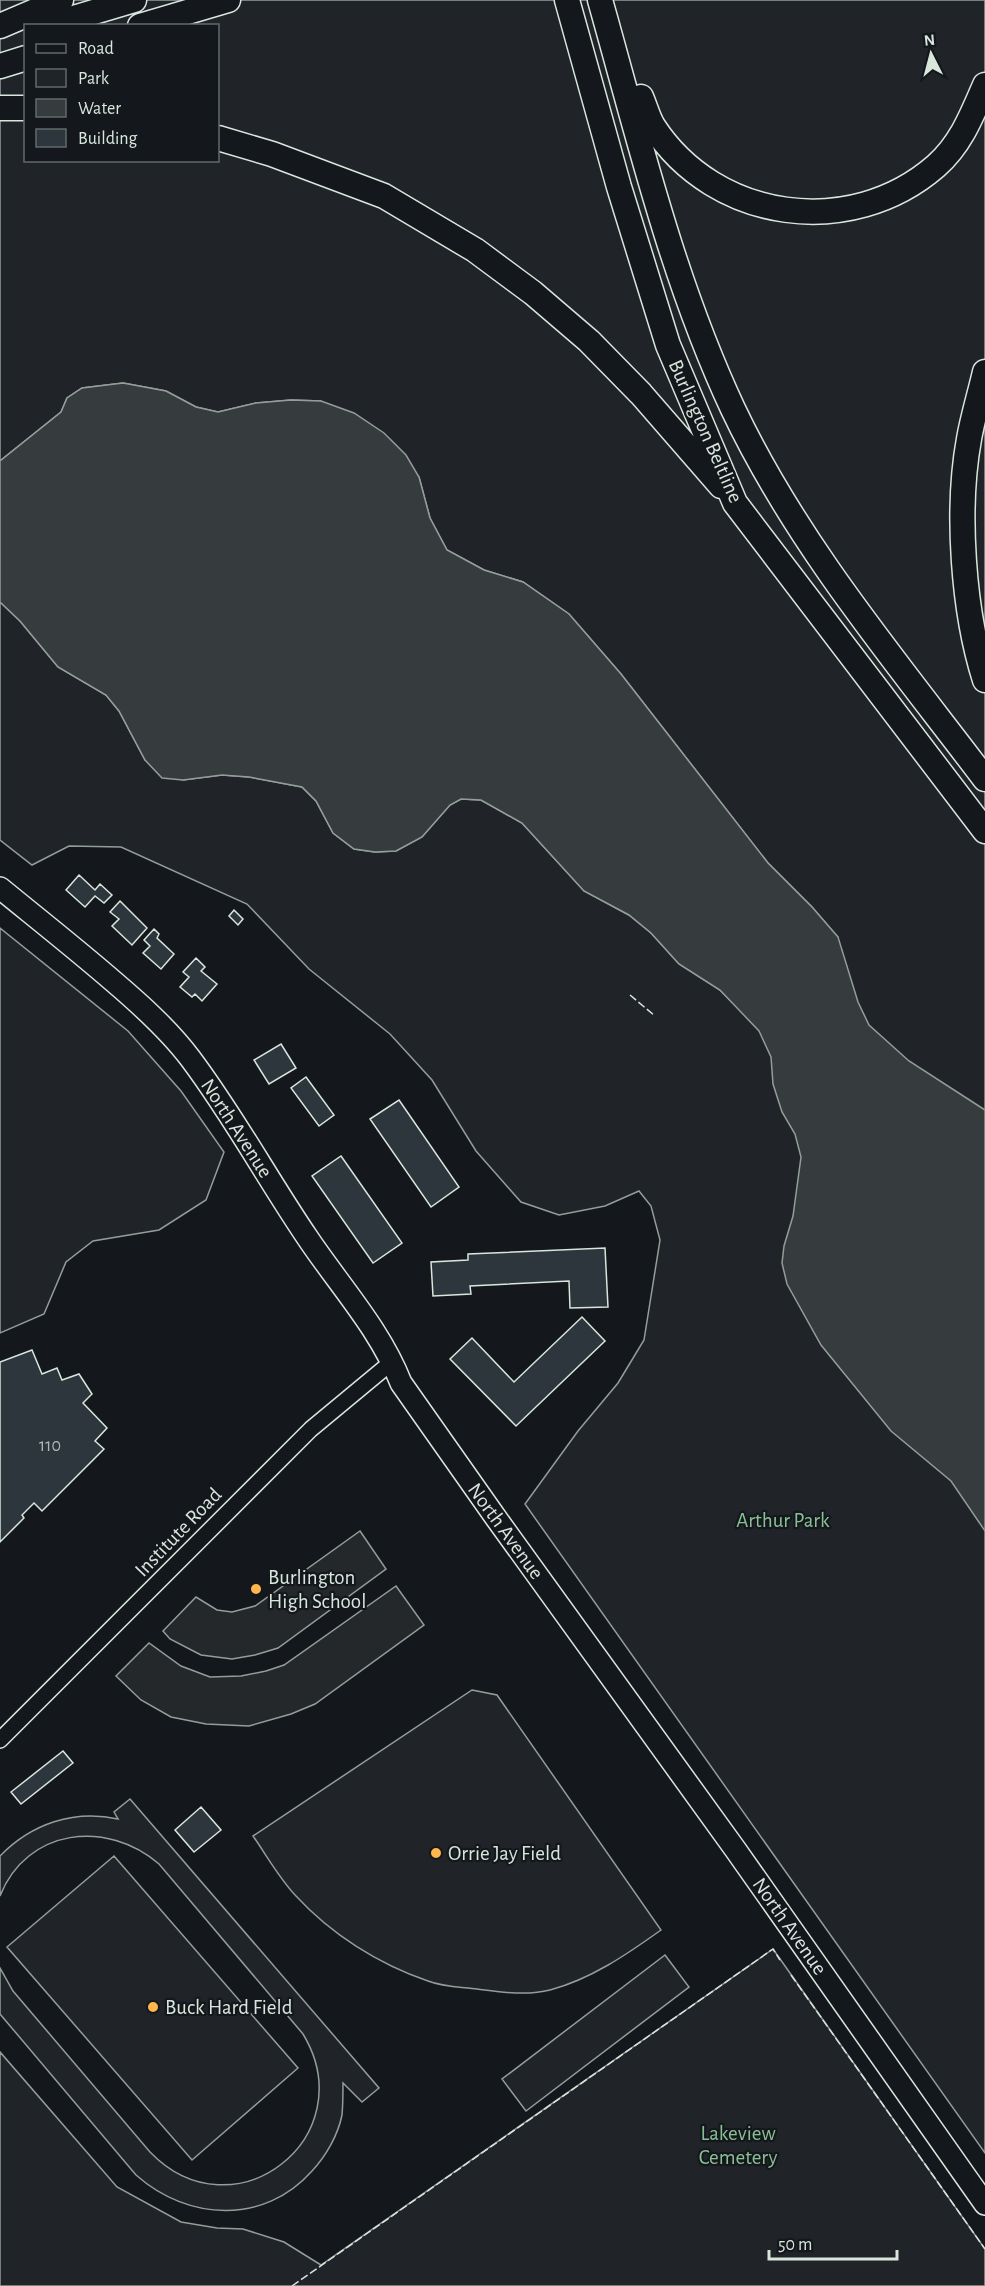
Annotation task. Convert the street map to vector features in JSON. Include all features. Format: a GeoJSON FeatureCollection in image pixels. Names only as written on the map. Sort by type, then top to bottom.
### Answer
{"type":"FeatureCollection","features":[{"type":"Feature","properties":{"kind":"main road"},"geometry":{"type":"LineString","coordinates":[[0,26],[61,0]]}},
{"type":"Feature","properties":{"kind":"main road"},"geometry":{"type":"LineString","coordinates":[[54,24],[134,0]]}},
{"type":"Feature","properties":{"kind":"main road"},"geometry":{"type":"LineString","coordinates":[[147,24],[228,0]]}},
{"type":"Feature","properties":{"kind":"main road","name":"Burlington Beltline"},"geometry":{"type":"LineString","coordinates":[[567,0],[668,345],[735,503],[985,831]]}},
{"type":"Feature","properties":{"kind":"main road"},"geometry":{"type":"LineString","coordinates":[[601,0],[653,126],[677,155],[705,179],[736,196],[767,207],[799,212],[829,212],[873,203],[901,191],[938,165],[958,141],[967,127],[985,85]]}},
{"type":"Feature","properties":{"kind":"main road","name":"Burlington Beltline"},"geometry":{"type":"LineString","coordinates":[[601,0],[677,267],[697,325],[734,410],[778,494],[811,544],[864,620],[985,779]]}},
{"type":"Feature","properties":{"kind":"main road"},"geometry":{"type":"LineString","coordinates":[[0,38],[24,32]]}},
{"type":"Feature","properties":{"kind":"main road"},"geometry":{"type":"LineString","coordinates":[[0,66],[24,59]]}},
{"type":"Feature","properties":{"kind":"main road"},"geometry":{"type":"LineString","coordinates":[[0,108],[24,108]]}},
{"type":"Feature","properties":{"kind":"main road"},"geometry":{"type":"LineString","coordinates":[[219,125],[231,138],[250,147]]}},
{"type":"Feature","properties":{"kind":"main road"},"geometry":{"type":"LineString","coordinates":[[219,138],[250,147],[384,196],[445,231],[504,270],[568,322],[634,386],[735,503]]}},
{"type":"Feature","properties":{"kind":"main road"},"geometry":{"type":"LineString","coordinates":[[985,372],[969,438],[963,499],[965,579],[985,680]]}},
{"type":"Feature","properties":{"kind":"main road","name":"North Avenue"},"geometry":{"type":"LineString","coordinates":[[0,888],[127,993],[190,1057],[306,1236],[373,1330],[393,1361],[401,1383],[735,1849],[985,2204]]}},
{"type":"Feature","properties":{"kind":"street","name":"Institute Road"},"geometry":{"type":"LineString","coordinates":[[0,1740],[311,1429],[393,1361]]}},
{"type":"Feature","properties":{"kind":"green space","name":"Arthur Park"},"geometry":{"type":"Polygon","coordinates":[[[0,0],[985,0],[985,2153],[525,1504],[578,1431],[618,1383],[644,1340],[660,1240],[651,1206],[639,1191],[605,1206],[559,1215],[521,1202],[476,1151],[432,1080],[390,1034],[309,969],[247,904],[121,847],[69,846],[32,865],[0,840],[0,602],[20,621],[58,667],[106,695],[119,711],[145,760],[183,780],[222,775],[249,777],[302,787],[316,801],[333,833],[354,849],[375,852],[396,851],[422,837],[450,805],[461,799],[481,800],[522,823],[584,891],[629,915],[651,933],[679,964],[720,990],[732,1002],[838,937],[768,863],[621,674],[569,614],[523,582],[484,570],[447,550],[430,518],[419,477],[321,401],[291,400],[256,403],[218,412],[196,407],[166,391],[123,383],[82,388],[67,398],[61,412],[0,461],[0,0]]]}},
{"type":"Feature","properties":{"kind":"green space"},"geometry":{"type":"Polygon","coordinates":[[[0,928],[128,1031],[181,1091],[224,1152],[206,1200],[159,1230],[93,1241],[66,1262],[44,1314],[0,1333],[0,928]]]}},
{"type":"Feature","properties":{"kind":"green space","name":"Orrie Jay Field"},"geometry":{"type":"Polygon","coordinates":[[[472,1690],[497,1695],[661,1930],[594,1973],[550,1990],[514,1993],[446,1986],[409,1974],[373,1957],[324,1923],[296,1896],[253,1836],[472,1690]]]}},
{"type":"Feature","properties":{"kind":"green space"},"geometry":{"type":"Polygon","coordinates":[[[130,1799],[379,2088],[362,2102],[343,2083],[342,2115],[338,2130],[327,2152],[312,2171],[293,2189],[272,2201],[249,2208],[226,2210],[202,2208],[179,2201],[157,2190],[136,2175],[0,2014],[0,1968],[13,1991],[150,2152],[183,2176],[218,2185],[252,2180],[281,2164],[304,2140],[317,2108],[318,2072],[303,2034],[159,1864],[138,1850],[116,1840],[93,1836],[70,1838],[48,1844],[29,1856],[12,1873],[0,1896],[0,1856],[25,1835],[54,1822],[70,1818],[102,1816],[118,1819],[114,1812],[130,1799]]]}},
{"type":"Feature","properties":{"kind":"green space","name":"Buck Hard Field"},"geometry":{"type":"Polygon","coordinates":[[[114,1856],[298,2068],[192,2160],[7,1947],[114,1856]]]}},
{"type":"Feature","properties":{"kind":"green space","name":"Lakeview Cemetery"},"geometry":{"type":"Polygon","coordinates":[[[773,1949],[985,2249],[985,2286],[0,2286],[0,2052],[117,2187],[181,2222],[217,2228],[243,2229],[284,2242],[321,2265],[773,1949]]]}},
{"type":"Feature","properties":{"kind":"green space"},"geometry":{"type":"Polygon","coordinates":[[[665,1955],[689,1987],[526,2111],[502,2079],[665,1955]]]}},
{"type":"Feature","properties":{"kind":"shaded area"},"geometry":{"type":"Polygon","coordinates":[[[360,1531],[386,1569],[278,1648],[232,1659],[201,1655],[170,1639],[163,1631],[196,1597],[217,1610],[232,1612],[255,1606],[360,1531]]]}},
{"type":"Feature","properties":{"kind":"shaded area"},"geometry":{"type":"Polygon","coordinates":[[[396,1586],[424,1625],[315,1704],[291,1714],[249,1726],[206,1724],[171,1717],[141,1700],[116,1676],[149,1643],[181,1666],[210,1677],[241,1676],[266,1671],[284,1665],[396,1586]]]}},
{"type":"Feature","properties":{"kind":"water"},"geometry":{"type":"Polygon","coordinates":[[[123,383],[166,391],[196,407],[218,412],[256,403],[291,400],[321,401],[354,413],[384,433],[406,455],[419,477],[430,518],[447,550],[484,570],[523,582],[569,614],[621,674],[768,863],[838,937],[858,1002],[869,1025],[909,1061],[985,1110],[985,1531],[951,1481],[891,1431],[821,1345],[787,1284],[782,1263],[784,1246],[793,1216],[801,1157],[795,1134],[782,1112],[773,1084],[771,1057],[759,1031],[720,990],[679,964],[651,933],[629,915],[584,891],[522,823],[481,800],[461,799],[450,805],[422,837],[396,851],[375,852],[354,849],[333,833],[316,801],[302,787],[249,777],[222,775],[183,780],[162,778],[145,760],[119,711],[106,695],[58,667],[20,621],[0,602],[0,461],[61,412],[67,398],[82,388],[123,383]]]}},
{"type":"Feature","properties":{"kind":"building"},"geometry":{"type":"Polygon","coordinates":[[[79,875],[95,890],[100,884],[112,895],[104,903],[95,896],[85,907],[66,890],[79,875]]]}},
{"type":"Feature","properties":{"kind":"building"},"geometry":{"type":"Polygon","coordinates":[[[120,901],[147,928],[132,945],[112,926],[119,919],[110,912],[120,901]]]}},
{"type":"Feature","properties":{"kind":"building"},"geometry":{"type":"Polygon","coordinates":[[[234,910],[243,919],[238,925],[229,916],[234,910]]]}},
{"type":"Feature","properties":{"kind":"building"},"geometry":{"type":"Polygon","coordinates":[[[154,929],[159,934],[157,938],[174,954],[161,969],[143,953],[150,946],[144,940],[154,929]]]}},
{"type":"Feature","properties":{"kind":"building"},"geometry":{"type":"Polygon","coordinates":[[[196,958],[205,967],[201,971],[217,984],[202,1001],[195,994],[192,997],[180,987],[189,977],[183,972],[196,958]]]}},
{"type":"Feature","properties":{"kind":"building"},"geometry":{"type":"Polygon","coordinates":[[[281,1044],[296,1068],[269,1084],[254,1060],[281,1044]]]}},
{"type":"Feature","properties":{"kind":"building"},"geometry":{"type":"Polygon","coordinates":[[[306,1077],[334,1115],[319,1126],[291,1088],[306,1077]]]}},
{"type":"Feature","properties":{"kind":"building"},"geometry":{"type":"Polygon","coordinates":[[[399,1100],[459,1187],[431,1207],[370,1119],[399,1100]]]}},
{"type":"Feature","properties":{"kind":"building"},"geometry":{"type":"Polygon","coordinates":[[[341,1156],[402,1243],[373,1263],[312,1176],[341,1156]]]}},
{"type":"Feature","properties":{"kind":"building"},"geometry":{"type":"Polygon","coordinates":[[[605,1248],[608,1307],[570,1308],[569,1281],[470,1286],[471,1294],[433,1296],[431,1262],[468,1260],[468,1254],[605,1248]]]}},
{"type":"Feature","properties":{"kind":"building"},"geometry":{"type":"Polygon","coordinates":[[[582,1317],[605,1341],[516,1426],[450,1359],[472,1338],[514,1382],[582,1317]]]}},
{"type":"Feature","properties":{"kind":"building"},"geometry":{"type":"Polygon","coordinates":[[[32,1350],[42,1374],[57,1368],[62,1380],[79,1374],[92,1394],[83,1403],[107,1428],[95,1441],[104,1449],[42,1511],[34,1503],[22,1515],[24,1518],[0,1542],[0,1362],[32,1350]]]}},
{"type":"Feature","properties":{"kind":"building"},"geometry":{"type":"Polygon","coordinates":[[[63,1751],[73,1763],[21,1804],[11,1792],[63,1751]]]}},
{"type":"Feature","properties":{"kind":"building"},"geometry":{"type":"Polygon","coordinates":[[[201,1807],[221,1830],[194,1852],[175,1830],[201,1807]]]}},
{"type":"Feature","properties":{"kind":"fence"},"geometry":{"type":"LineString","coordinates":[[630,995],[655,1016]]}},
{"type":"Feature","properties":{"kind":"fence"},"geometry":{"type":"LineString","coordinates":[[292,2286],[773,1949],[780,1960]]}},
{"type":"Feature","properties":{"kind":"fence"},"geometry":{"type":"LineString","coordinates":[[791,1975],[985,2249]]}},
{"type":"Feature","properties":{"kind":"place","name":"Burlington High School"},"geometry":{"type":"Point","coordinates":[256,1589]}},
{"type":"Feature","properties":{"kind":"place","name":"Orrie Jay Field"},"geometry":{"type":"Point","coordinates":[436,1853]}},
{"type":"Feature","properties":{"kind":"place","name":"Buck Hard Field"},"geometry":{"type":"Point","coordinates":[153,2007]}}]}
